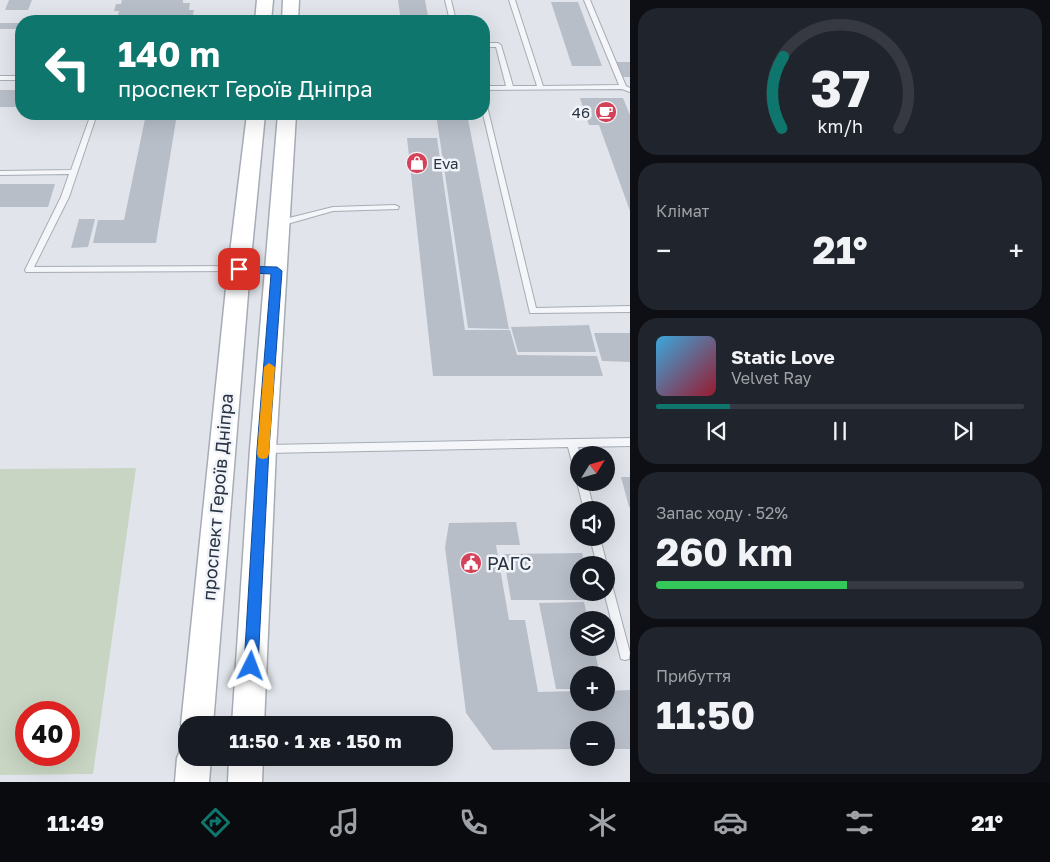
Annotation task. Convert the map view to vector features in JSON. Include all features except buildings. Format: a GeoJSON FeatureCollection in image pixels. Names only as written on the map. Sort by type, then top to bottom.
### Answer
{"type":"FeatureCollection","features":[{"type":"Feature","properties":{"kind":"street"},"geometry":{"type":"LineString","coordinates":[[263,15],[264,0]]}},
{"type":"Feature","properties":{"kind":"street"},"geometry":{"type":"LineString","coordinates":[[290,15],[291,0]]}},
{"type":"Feature","properties":{"kind":"street","name":"проспект Героїв Дніпра"},"geometry":{"type":"LineString","coordinates":[[198,716],[239,269],[255,120]]}},
{"type":"Feature","properties":{"kind":"street"},"geometry":{"type":"LineString","coordinates":[[248,716],[263,449],[287,120]]}},
{"type":"Feature","properties":{"kind":"street"},"geometry":{"type":"LineString","coordinates":[[239,269],[277,271]]}},
{"type":"Feature","properties":{"kind":"street"},"geometry":{"type":"LineString","coordinates":[[192,782],[193,766]]}},
{"type":"Feature","properties":{"kind":"street"},"geometry":{"type":"LineString","coordinates":[[245,782],[246,766]]}},
{"type":"Feature","properties":{"kind":"lane"},"geometry":{"type":"LineString","coordinates":[[448,0],[452,15]]}},
{"type":"Feature","properties":{"kind":"lane"},"geometry":{"type":"LineString","coordinates":[[512,0],[541,88]]}},
{"type":"Feature","properties":{"kind":"lane"},"geometry":{"type":"LineString","coordinates":[[490,88],[627,89],[587,0]]}},
{"type":"Feature","properties":{"kind":"lane"},"geometry":{"type":"LineString","coordinates":[[490,45],[498,45],[510,88]]}},
{"type":"Feature","properties":{"kind":"lane"},"geometry":{"type":"LineString","coordinates":[[0,78],[15,78]]}},
{"type":"Feature","properties":{"kind":"lane"},"geometry":{"type":"LineString","coordinates":[[92,120],[66,197],[29,270],[239,269]]}},
{"type":"Feature","properties":{"kind":"lane"},"geometry":{"type":"LineString","coordinates":[[487,120],[533,311],[630,309]]}},
{"type":"Feature","properties":{"kind":"lane"},"geometry":{"type":"LineString","coordinates":[[0,173],[74,172]]}},
{"type":"Feature","properties":{"kind":"lane"},"geometry":{"type":"LineString","coordinates":[[280,224],[334,209],[395,207]]}},
{"type":"Feature","properties":{"kind":"lane"},"geometry":{"type":"LineString","coordinates":[[263,449],[630,442]]}},
{"type":"Feature","properties":{"kind":"lane"},"geometry":{"type":"LineString","coordinates":[[611,601],[625,655]]}},
{"type":"Feature","properties":{"kind":"green space"},"geometry":{"type":"Polygon","coordinates":[[[136,468],[93,774],[0,775],[0,469],[136,468]]]}},
{"type":"Feature","properties":{"kind":"slow traffic"},"geometry":{"type":"LineString","coordinates":[[263,454],[269,367]]}},
{"type":"Feature","properties":{"kind":"place","name":"46"},"geometry":{"type":"Point","coordinates":[606,112]}},
{"type":"Feature","properties":{"kind":"place","name":"Eva"},"geometry":{"type":"Point","coordinates":[417,163]}},
{"type":"Feature","properties":{"kind":"place","name":"РАГС"},"geometry":{"type":"Point","coordinates":[471,563]}},
{"type":"Feature","properties":{"kind":"route"},"geometry":{"type":"LineString","coordinates":[[239,269],[277,271],[263,449],[251,666]]}}]}
